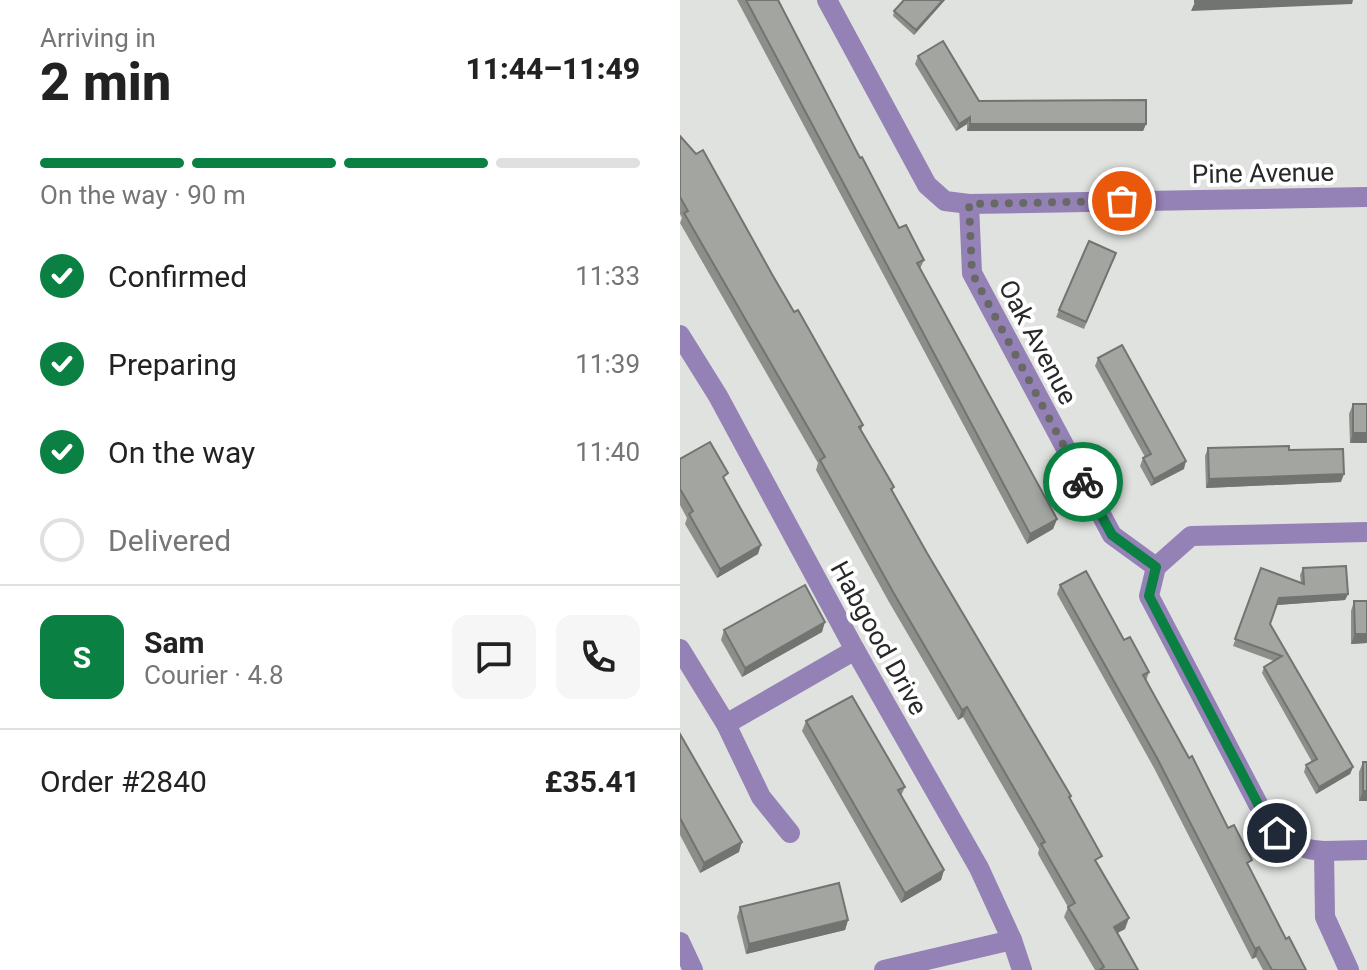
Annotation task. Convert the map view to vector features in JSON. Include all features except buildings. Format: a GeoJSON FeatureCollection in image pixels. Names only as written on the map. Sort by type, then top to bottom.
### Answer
{"type":"FeatureCollection","features":[{"type":"Feature","properties":{"kind":"street"},"geometry":{"type":"LineString","coordinates":[[827,0],[927,185],[945,201],[969,204]]}},
{"type":"Feature","properties":{"kind":"street","name":"Pine Avenue"},"geometry":{"type":"LineString","coordinates":[[969,204],[1367,197]]}},
{"type":"Feature","properties":{"kind":"street","name":"Oak Avenue"},"geometry":{"type":"LineString","coordinates":[[969,204],[972,273],[1112,535],[1156,567]]}},
{"type":"Feature","properties":{"kind":"street","name":"Habgood Drive"},"geometry":{"type":"LineString","coordinates":[[680,335],[718,396],[855,650],[979,868],[1012,940],[1022,970]]}},
{"type":"Feature","properties":{"kind":"street"},"geometry":{"type":"LineString","coordinates":[[1367,532],[1191,536],[1156,567],[1149,596],[1258,804],[1277,833],[1303,850],[1367,850]]}},
{"type":"Feature","properties":{"kind":"street"},"geometry":{"type":"LineString","coordinates":[[680,649],[726,724],[761,797],[790,833]]}},
{"type":"Feature","properties":{"kind":"street"},"geometry":{"type":"LineString","coordinates":[[726,724],[855,650]]}},
{"type":"Feature","properties":{"kind":"street"},"geometry":{"type":"LineString","coordinates":[[1324,851],[1325,917],[1349,970]]}},
{"type":"Feature","properties":{"kind":"street"},"geometry":{"type":"LineString","coordinates":[[884,970],[1012,940]]}},
{"type":"Feature","properties":{"kind":"street"},"geometry":{"type":"LineString","coordinates":[[680,942],[693,970]]}},
{"type":"Feature","properties":{"kind":"way so far"},"geometry":{"type":"LineString","coordinates":[[1083,482],[972,273],[969,204],[1122,201]]}},
{"type":"Feature","properties":{"kind":"route"},"geometry":{"type":"LineString","coordinates":[[1083,482],[1112,535],[1156,567],[1149,596],[1258,804],[1277,833]]}}]}
